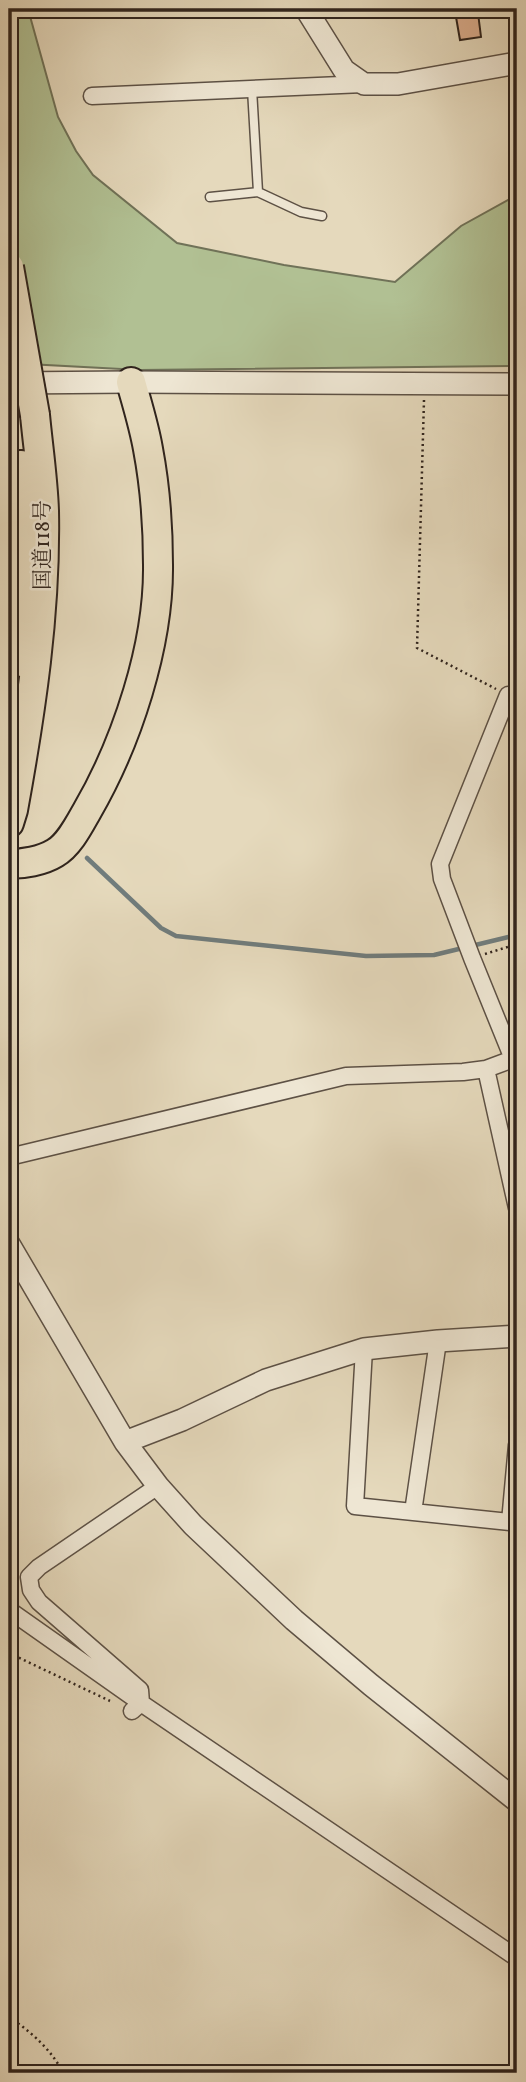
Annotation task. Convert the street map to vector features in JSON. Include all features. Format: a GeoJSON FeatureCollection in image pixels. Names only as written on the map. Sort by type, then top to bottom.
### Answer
{"type":"FeatureCollection","features":[{"type":"Feature","properties":{"kind":"highway","name":"国道118号"},"geometry":{"type":"LineString","coordinates":[[9,267],[26,416],[44,509],[43,593],[37,660],[9,823]]}},
{"type":"Feature","properties":{"kind":"highway","name":"国道118号"},"geometry":{"type":"LineString","coordinates":[[9,372],[26,416],[23,588],[18,658],[9,724]]}},
{"type":"Feature","properties":{"kind":"highway"},"geometry":{"type":"LineString","coordinates":[[9,863],[37,860],[55,853],[77,828],[107,774],[124,731],[148,654],[156,615],[156,523],[148,447],[131,382]]}},
{"type":"Feature","properties":{"kind":"street"},"geometry":{"type":"LineString","coordinates":[[306,9],[344,70],[364,84]]}},
{"type":"Feature","properties":{"kind":"street"},"geometry":{"type":"LineString","coordinates":[[92,96],[398,84],[517,63]]}},
{"type":"Feature","properties":{"kind":"street"},"geometry":{"type":"LineString","coordinates":[[9,383],[517,384]]}},
{"type":"Feature","properties":{"kind":"street"},"geometry":{"type":"LineString","coordinates":[[9,1157],[346,1076],[439,1074],[485,1069],[515,1060],[442,879],[440,864],[513,697]]}},
{"type":"Feature","properties":{"kind":"street"},"geometry":{"type":"LineString","coordinates":[[485,1069],[517,1208]]}},
{"type":"Feature","properties":{"kind":"street"},"geometry":{"type":"LineString","coordinates":[[9,1244],[125,1441],[158,1486],[193,1525],[294,1620],[370,1685],[517,1801]]}},
{"type":"Feature","properties":{"kind":"street"},"geometry":{"type":"LineString","coordinates":[[125,1441],[182,1420],[266,1380],[365,1349],[438,1340],[517,1336]]}},
{"type":"Feature","properties":{"kind":"street"},"geometry":{"type":"LineString","coordinates":[[413,1512],[438,1340]]}},
{"type":"Feature","properties":{"kind":"street"},"geometry":{"type":"LineString","coordinates":[[365,1349],[355,1506],[510,1522],[517,1445]]}},
{"type":"Feature","properties":{"kind":"street"},"geometry":{"type":"LineString","coordinates":[[137,1707],[141,1690],[39,1602],[31,1590],[29,1577],[39,1566],[158,1486]]}},
{"type":"Feature","properties":{"kind":"street"},"geometry":{"type":"LineString","coordinates":[[9,1610],[137,1707],[517,1958]]}},
{"type":"Feature","properties":{"kind":"lane"},"geometry":{"type":"LineString","coordinates":[[252,89],[258,192]]}},
{"type":"Feature","properties":{"kind":"lane"},"geometry":{"type":"LineString","coordinates":[[210,197],[258,192],[301,212],[322,216]]}},
{"type":"Feature","properties":{"kind":"path"},"geometry":{"type":"LineString","coordinates":[[425,384],[417,648],[513,697]]}},
{"type":"Feature","properties":{"kind":"path"},"geometry":{"type":"LineString","coordinates":[[470,952],[517,944]]}},
{"type":"Feature","properties":{"kind":"path"},"geometry":{"type":"LineString","coordinates":[[9,1653],[137,1707]]}},
{"type":"Feature","properties":{"kind":"path"},"geometry":{"type":"LineString","coordinates":[[9,2017],[57,2060],[63,2073]]}},
{"type":"Feature","properties":{"kind":"green space"},"geometry":{"type":"Polygon","coordinates":[[[9,9],[28,9],[58,117],[76,151],[93,175],[177,243],[284,265],[395,282],[461,226],[517,195],[517,366],[140,370],[9,363],[9,9]]]}},
{"type":"Feature","properties":{"kind":"building"},"geometry":{"type":"Polygon","coordinates":[[[478,13],[481,37],[460,40],[456,17],[478,13]]]}},
{"type":"Feature","properties":{"kind":"waterway"},"geometry":{"type":"LineString","coordinates":[[87,858],[161,928],[176,936],[366,956],[434,955],[517,935]]}}]}
